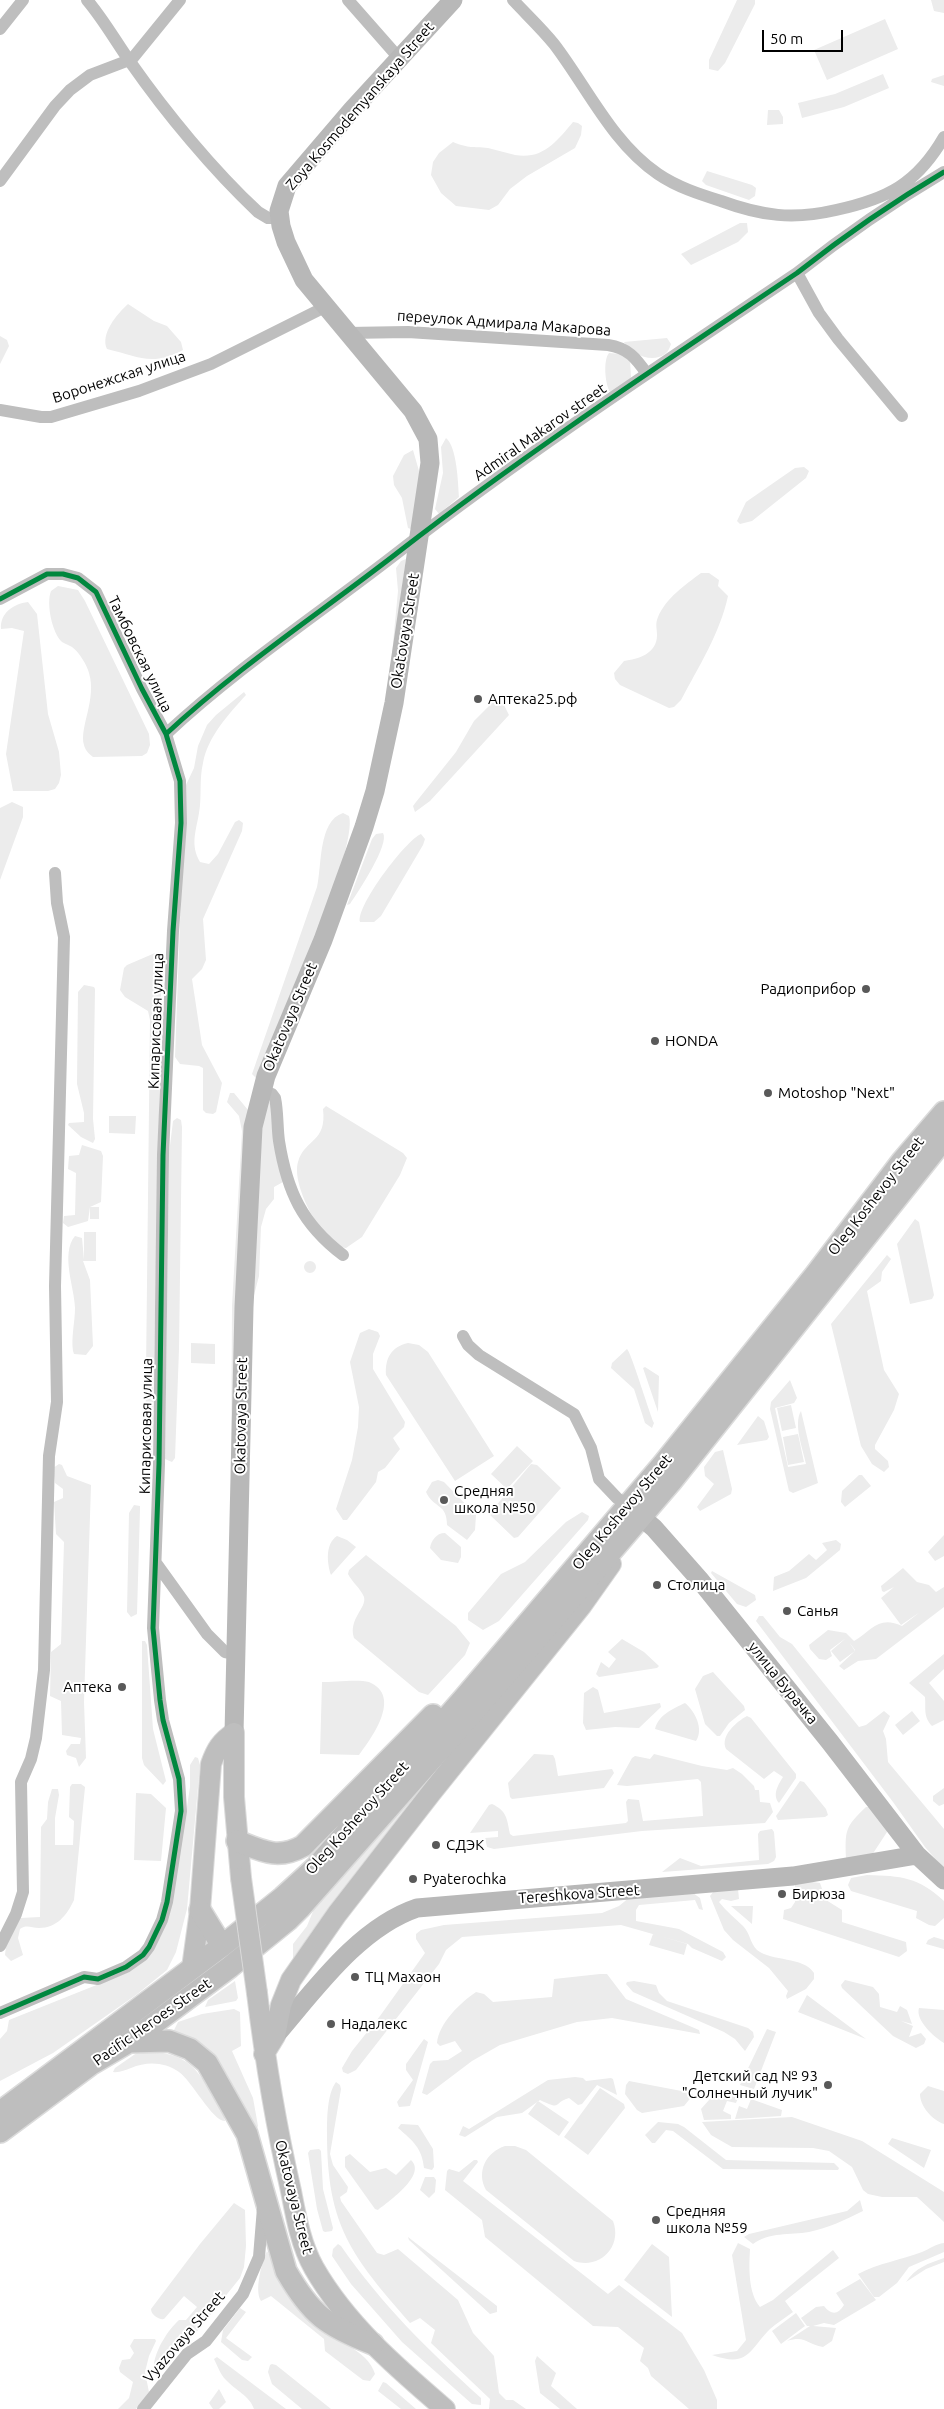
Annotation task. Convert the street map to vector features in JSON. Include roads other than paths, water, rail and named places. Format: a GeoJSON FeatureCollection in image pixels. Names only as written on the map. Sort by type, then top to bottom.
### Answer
{"type":"FeatureCollection","features":[{"type":"Feature","properties":{"kind":"highway","name":"Oleg Koshevoy Street"},"geometry":{"type":"LineString","coordinates":[[291,1902],[478,1707],[622,1539],[635,1511],[741,1368],[902,1161],[944,1112]]}},
{"type":"Feature","properties":{"kind":"highway","name":"Oleg Koshevoy Street"},"geometry":{"type":"LineString","coordinates":[[291,1902],[341,1840],[464,1698],[635,1511],[696,1452],[944,1139]]}},
{"type":"Feature","properties":{"kind":"highway"},"geometry":{"type":"LineString","coordinates":[[237,1841],[276,1854],[290,1853],[303,1846],[441,1708],[450,1701],[464,1698]]}},
{"type":"Feature","properties":{"kind":"highway","name":"Pacific Heroes Street"},"geometry":{"type":"LineString","coordinates":[[0,2112],[10,2098],[222,1946],[291,1902]]}},
{"type":"Feature","properties":{"kind":"highway","name":"Pacific Heroes Street"},"geometry":{"type":"LineString","coordinates":[[0,2132],[90,2065],[129,2042],[230,1966],[288,1920],[291,1902]]}},
{"type":"Feature","properties":{"kind":"highway"},"geometry":{"type":"LineString","coordinates":[[200,1910],[222,1946]]}},
{"type":"Feature","properties":{"kind":"highway"},"geometry":{"type":"LineString","coordinates":[[129,2042],[169,2041],[190,2049],[207,2063],[247,2134],[286,2271],[303,2298],[324,2321],[342,2332],[373,2344]]}},
{"type":"Feature","properties":{"kind":"main road","name":"Zoya Kosmodemyanskaya Street"},"geometry":{"type":"LineString","coordinates":[[279,218],[281,201],[287,186],[399,58],[453,0]]}},
{"type":"Feature","properties":{"kind":"main road","name":"Okatovaya Street"},"geometry":{"type":"LineString","coordinates":[[279,218],[286,242],[304,280],[406,401],[428,439],[430,463],[394,703],[375,791],[323,940],[262,1090],[253,1127],[245,1278],[235,1654],[234,1797],[237,1841],[264,2054],[285,2168],[306,2253],[334,2299],[373,2344],[397,2368],[445,2409]]}},
{"type":"Feature","properties":{"kind":"main road","name":"улица Бурачка"},"geometry":{"type":"LineString","coordinates":[[635,1511],[662,1537],[736,1624],[917,1854]]}},
{"type":"Feature","properties":{"kind":"main road"},"geometry":{"type":"LineString","coordinates":[[274,2036],[280,2005],[296,1972],[337,1914],[430,1793],[582,1605],[616,1556],[622,1539]]}},
{"type":"Feature","properties":{"kind":"main road"},"geometry":{"type":"LineString","coordinates":[[192,1968],[200,1910],[206,1810],[211,1764],[216,1749],[224,1739],[234,1733]]}},
{"type":"Feature","properties":{"kind":"main road"},"geometry":{"type":"LineString","coordinates":[[206,1810],[212,1795],[217,1791],[228,1792],[234,1797]]}},
{"type":"Feature","properties":{"kind":"main road"},"geometry":{"type":"LineString","coordinates":[[917,1854],[944,1880]]}},
{"type":"Feature","properties":{"kind":"main road","name":"Tereshkova Street"},"geometry":{"type":"LineString","coordinates":[[264,2054],[274,2036],[355,1945],[404,1912],[430,1906],[805,1875],[917,1854]]}},
{"type":"Feature","properties":{"kind":"street"},"geometry":{"type":"LineString","coordinates":[[0,29],[23,0]]}},
{"type":"Feature","properties":{"kind":"street"},"geometry":{"type":"LineString","coordinates":[[87,0],[111,30],[129,61],[206,156],[253,207],[268,218],[279,218]]}},
{"type":"Feature","properties":{"kind":"street"},"geometry":{"type":"LineString","coordinates":[[0,181],[55,106],[70,90],[90,75],[129,61],[180,0]]}},
{"type":"Feature","properties":{"kind":"street"},"geometry":{"type":"LineString","coordinates":[[348,0],[399,58]]}},
{"type":"Feature","properties":{"kind":"street"},"geometry":{"type":"LineString","coordinates":[[513,0],[554,44],[608,122],[626,144],[657,173],[688,190],[766,215],[794,217],[874,202],[901,192],[919,172],[944,137]]}},
{"type":"Feature","properties":{"kind":"street","name":"Admiral Makarov street"},"geometry":{"type":"LineString","coordinates":[[166,734],[218,688],[483,486],[797,273],[901,192],[944,172]]}},
{"type":"Feature","properties":{"kind":"street"},"geometry":{"type":"LineString","coordinates":[[797,273],[820,313],[838,339],[902,416]]}},
{"type":"Feature","properties":{"kind":"street","name":"Воронежская улица"},"geometry":{"type":"LineString","coordinates":[[0,410],[41,418],[139,391],[226,357],[325,307]]}},
{"type":"Feature","properties":{"kind":"street","name":"переулок Адмирала Макарова"},"geometry":{"type":"LineString","coordinates":[[347,333],[408,332],[608,345],[620,347],[630,353],[647,374]]}},
{"type":"Feature","properties":{"kind":"street","name":"Тамбовская улица"},"geometry":{"type":"LineString","coordinates":[[0,599],[47,574],[63,574],[78,578],[96,592],[142,690],[166,734]]}},
{"type":"Feature","properties":{"kind":"street","name":"Кипарисовая улица"},"geometry":{"type":"LineString","coordinates":[[0,2013],[84,1977],[98,1979],[129,1965],[143,1955],[162,1920],[171,1883],[181,1798],[179,1779],[163,1720],[153,1628],[156,1563],[163,1155],[172,931],[181,823],[179,775],[166,734]]}},
{"type":"Feature","properties":{"kind":"street"},"geometry":{"type":"LineString","coordinates":[[0,1946],[16,1914],[23,1892],[21,1782],[31,1759],[36,1738],[44,1670],[49,1456],[58,1395],[55,1286],[64,937],[57,903],[55,873]]}},
{"type":"Feature","properties":{"kind":"street"},"geometry":{"type":"LineString","coordinates":[[262,1090],[272,1094],[275,1098],[280,1142],[289,1180],[302,1214],[326,1242],[343,1255]]}},
{"type":"Feature","properties":{"kind":"street"},"geometry":{"type":"LineString","coordinates":[[463,1336],[468,1345],[479,1355],[574,1414],[592,1448],[599,1479],[617,1498],[635,1511]]}},
{"type":"Feature","properties":{"kind":"street"},"geometry":{"type":"LineString","coordinates":[[156,1563],[207,1634],[225,1652],[235,1654]]}},
{"type":"Feature","properties":{"kind":"street","name":"Vyazovaya Street"},"geometry":{"type":"LineString","coordinates":[[143,2409],[187,2354],[206,2341],[243,2294],[259,2256],[264,2199]]}},
{"type":"Feature","properties":{"kind":"place","name":"Аптека25.рф"},"geometry":{"type":"Point","coordinates":[478,699]}},
{"type":"Feature","properties":{"kind":"place","name":"Радиоприбор"},"geometry":{"type":"Point","coordinates":[866,989]}},
{"type":"Feature","properties":{"kind":"place","name":"HONDA"},"geometry":{"type":"Point","coordinates":[655,1041]}},
{"type":"Feature","properties":{"kind":"place","name":"Motoshop \"Next\""},"geometry":{"type":"Point","coordinates":[768,1093]}},
{"type":"Feature","properties":{"kind":"place","name":"Средняя школа №50"},"geometry":{"type":"Point","coordinates":[444,1500]}},
{"type":"Feature","properties":{"kind":"place","name":"Столица"},"geometry":{"type":"Point","coordinates":[657,1585]}},
{"type":"Feature","properties":{"kind":"place","name":"Санья"},"geometry":{"type":"Point","coordinates":[787,1611]}},
{"type":"Feature","properties":{"kind":"place","name":"Аптека"},"geometry":{"type":"Point","coordinates":[122,1687]}},
{"type":"Feature","properties":{"kind":"place","name":"СДЭК"},"geometry":{"type":"Point","coordinates":[436,1845]}},
{"type":"Feature","properties":{"kind":"place","name":"Pyaterochka"},"geometry":{"type":"Point","coordinates":[413,1879]}},
{"type":"Feature","properties":{"kind":"place","name":"Бирюза"},"geometry":{"type":"Point","coordinates":[782,1894]}},
{"type":"Feature","properties":{"kind":"place","name":"ТЦ Махаон"},"geometry":{"type":"Point","coordinates":[355,1977]}},
{"type":"Feature","properties":{"kind":"place","name":"Надалекс"},"geometry":{"type":"Point","coordinates":[331,2024]}},
{"type":"Feature","properties":{"kind":"place","name":"Детский сад № 93 \"Солнечный лучик\""},"geometry":{"type":"Point","coordinates":[828,2085]}},
{"type":"Feature","properties":{"kind":"place","name":"Средняя школа №59"},"geometry":{"type":"Point","coordinates":[656,2220]}}]}
